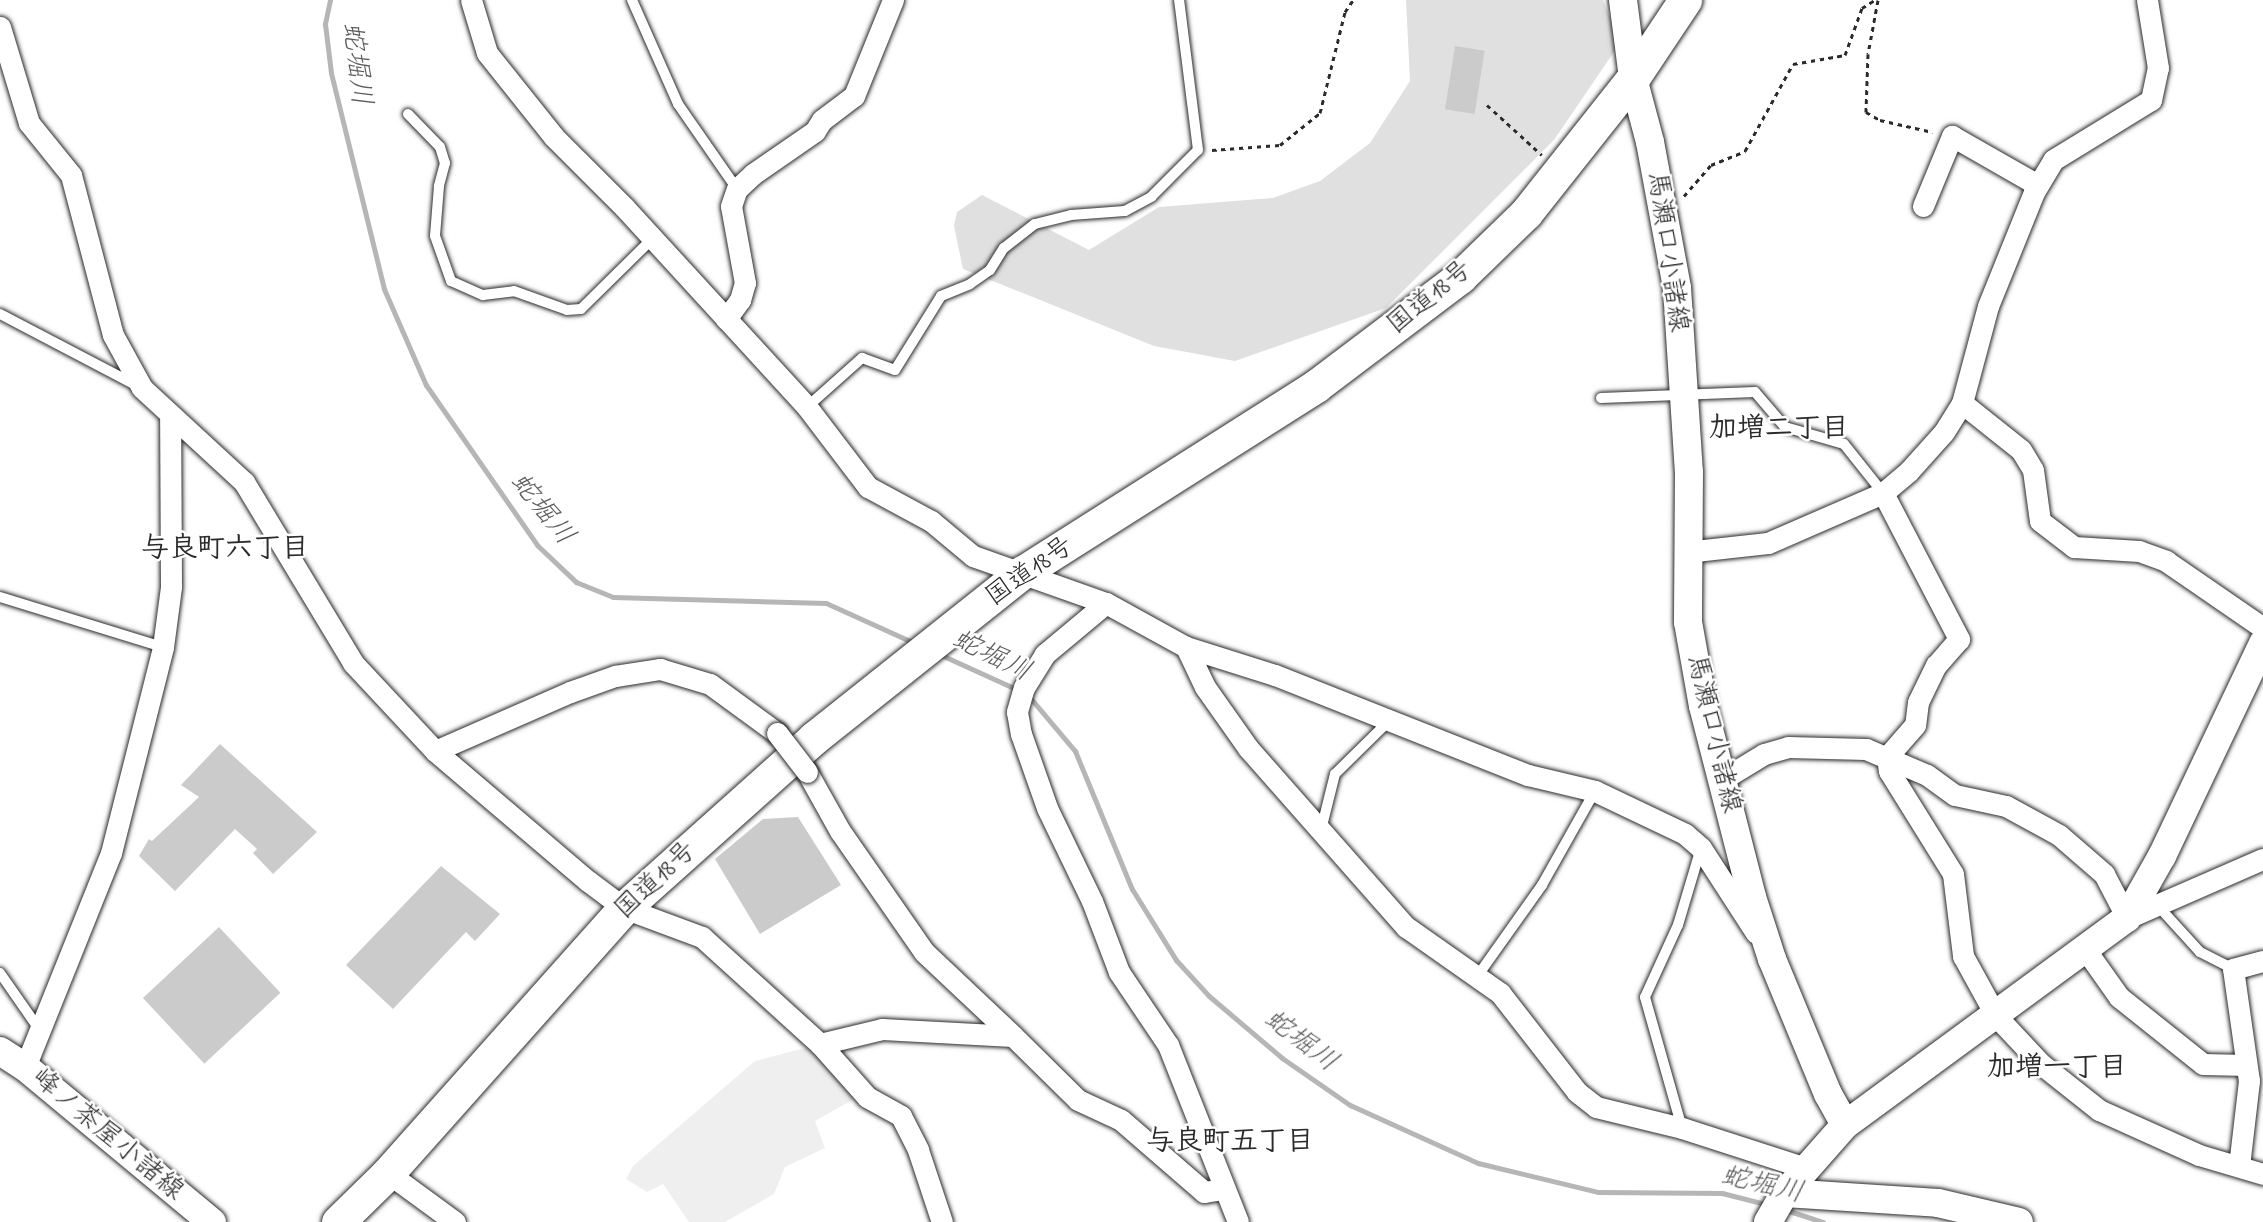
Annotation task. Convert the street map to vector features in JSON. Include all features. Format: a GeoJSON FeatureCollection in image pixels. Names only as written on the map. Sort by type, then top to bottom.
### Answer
{"type":"FeatureCollection","features":[{"type":"Feature","properties":{"kind":"highway","name":"国道18号"},"geometry":{"type":"LineString","coordinates":[[338,1222],[388,1173],[624,908],[814,738],[1023,572],[1325,379],[1460,277],[1526,213],[1633,78],[1684,0]]}},
{"type":"Feature","properties":{"kind":"main road","name":"馬瀬口小諸線"},"geometry":{"type":"LineString","coordinates":[[1623,0],[1633,78],[1650,142],[1677,288],[1689,472],[1686,552],[1688,622],[1702,706],[1723,779],[1752,897],[1772,959],[1828,1094],[1845,1125]]}},
{"type":"Feature","properties":{"kind":"main road"},"geometry":{"type":"LineString","coordinates":[[1768,1222],[1785,1193],[1845,1125],[2127,918],[2162,856],[2263,643]]}},
{"type":"Feature","properties":{"kind":"main road","name":"峰ノ茶屋小諸線"},"geometry":{"type":"LineString","coordinates":[[0,1051],[25,1067],[212,1222]]}},
{"type":"Feature","properties":{"kind":"main road"},"geometry":{"type":"LineString","coordinates":[[1785,1193],[1938,1203],[2019,1222]]}},
{"type":"Feature","properties":{"kind":"street"},"geometry":{"type":"LineString","coordinates":[[471,0],[487,53],[554,137],[653,238],[807,407],[868,487],[931,521],[972,556],[1106,603],[1186,647],[1391,719],[1528,775],[1595,791],[1685,834],[1701,848],[1772,959]]}},
{"type":"Feature","properties":{"kind":"street"},"geometry":{"type":"LineString","coordinates":[[726,319],[740,300],[745,283],[731,206],[737,189],[753,174],[815,131],[822,120],[854,96],[893,0]]}},
{"type":"Feature","properties":{"kind":"street"},"geometry":{"type":"LineString","coordinates":[[1686,552],[1768,543],[1883,493],[1909,471],[1944,432],[1962,403],[1988,306],[2038,185],[2053,160],[2151,100],[2158,68],[2147,0]]}},
{"type":"Feature","properties":{"kind":"street"},"geometry":{"type":"LineString","coordinates":[[0,27],[29,123],[70,175],[113,335],[142,388],[244,482],[353,663],[435,751],[624,908],[702,937],[820,1044],[867,1096],[901,1116],[918,1150],[942,1222]]}},
{"type":"Feature","properties":{"kind":"street"},"geometry":{"type":"LineString","coordinates":[[1923,206],[1952,136],[2038,185]]}},
{"type":"Feature","properties":{"kind":"street"},"geometry":{"type":"LineString","coordinates":[[1962,403],[2022,450],[2032,470],[2040,520],[2074,547],[2139,552],[2166,561],[2263,628]]}},
{"type":"Feature","properties":{"kind":"street"},"geometry":{"type":"LineString","coordinates":[[25,1067],[111,853],[163,647],[171,587],[170,415]]}},
{"type":"Feature","properties":{"kind":"street"},"geometry":{"type":"LineString","coordinates":[[1883,493],[1959,639],[1936,665],[1918,702],[1915,725],[1887,757],[1889,771],[1953,874],[1963,956],[1996,1016],[2041,1064],[2099,1110],[2199,1155],[2263,1174]]}},
{"type":"Feature","properties":{"kind":"street"},"geometry":{"type":"LineString","coordinates":[[1106,603],[1040,662],[1024,687],[1019,704],[1021,734],[1047,808],[1092,901],[1119,972],[1168,1045],[1238,1222]]}},
{"type":"Feature","properties":{"kind":"street"},"geometry":{"type":"LineString","coordinates":[[1186,647],[1205,687],[1248,748],[1406,927],[1500,993],[1577,1092],[1596,1107],[1682,1128],[1806,1168]]}},
{"type":"Feature","properties":{"kind":"street"},"geometry":{"type":"LineString","coordinates":[[435,751],[615,676],[660,669],[710,684],[777,734],[807,772],[840,831],[924,952],[1078,1100],[1121,1120],[1204,1192],[1224,1189]]}},
{"type":"Feature","properties":{"kind":"street"},"geometry":{"type":"LineString","coordinates":[[1723,779],[1764,754],[1788,747],[1866,749],[1927,775],[1955,795],[2006,806],[2059,835],[2104,874],[2127,918],[2159,907],[2263,859]]}},
{"type":"Feature","properties":{"kind":"street"},"geometry":{"type":"LineString","coordinates":[[2085,950],[2119,997],[2203,1064],[2246,1065]]}},
{"type":"Feature","properties":{"kind":"street"},"geometry":{"type":"LineString","coordinates":[[2239,1166],[2248,1081],[2233,969],[2263,961]]}},
{"type":"Feature","properties":{"kind":"street"},"geometry":{"type":"LineString","coordinates":[[820,1044],[882,1029],[1013,1036]]}},
{"type":"Feature","properties":{"kind":"street"},"geometry":{"type":"LineString","coordinates":[[388,1173],[455,1222]]}},
{"type":"Feature","properties":{"kind":"lane"},"geometry":{"type":"LineString","coordinates":[[632,0],[678,104],[737,189]]}},
{"type":"Feature","properties":{"kind":"lane"},"geometry":{"type":"LineString","coordinates":[[807,407],[862,358],[894,370],[941,296],[970,284],[990,270],[1004,248],[1035,224],[1071,215],[1125,211],[1151,197],[1198,150],[1179,0]]}},
{"type":"Feature","properties":{"kind":"lane"},"geometry":{"type":"LineString","coordinates":[[408,114],[440,147],[445,163],[434,227],[451,281],[483,295],[514,291],[567,310],[581,309],[653,238]]}},
{"type":"Feature","properties":{"kind":"lane"},"geometry":{"type":"LineString","coordinates":[[0,314],[142,388]]}},
{"type":"Feature","properties":{"kind":"lane"},"geometry":{"type":"LineString","coordinates":[[1601,398],[1684,392],[1755,392],[1785,428],[1844,444],[1883,493]]}},
{"type":"Feature","properties":{"kind":"lane"},"geometry":{"type":"LineString","coordinates":[[0,597],[163,647]]}},
{"type":"Feature","properties":{"kind":"lane"},"geometry":{"type":"LineString","coordinates":[[1321,830],[1335,774],[1391,719]]}},
{"type":"Feature","properties":{"kind":"lane"},"geometry":{"type":"LineString","coordinates":[[1476,978],[1542,885],[1595,791]]}},
{"type":"Feature","properties":{"kind":"lane"},"geometry":{"type":"LineString","coordinates":[[1682,1128],[1645,997],[1678,925],[1701,848]]}},
{"type":"Feature","properties":{"kind":"lane"},"geometry":{"type":"LineString","coordinates":[[2159,907],[2200,952],[2233,969]]}},
{"type":"Feature","properties":{"kind":"lane"},"geometry":{"type":"LineString","coordinates":[[0,973],[39,1029]]}},
{"type":"Feature","properties":{"kind":"path"},"geometry":{"type":"LineString","coordinates":[[1198,150],[1280,145],[1320,113],[1345,12],[1353,0]]}},
{"type":"Feature","properties":{"kind":"path"},"geometry":{"type":"LineString","coordinates":[[1876,0],[1868,54],[1866,112],[1880,120],[1952,136]]}},
{"type":"Feature","properties":{"kind":"path"},"geometry":{"type":"LineString","coordinates":[[1681,199],[1711,165],[1745,151],[1793,64],[1845,55],[1862,8],[1876,0]]}},
{"type":"Feature","properties":{"kind":"path"},"geometry":{"type":"LineString","coordinates":[[1487,105],[1558,170]]}},
{"type":"Feature","properties":{"kind":"shaded area"},"geometry":{"type":"Polygon","coordinates":[[[1406,0],[1603,0],[1620,43],[1554,140],[1386,308],[1235,361],[1154,346],[963,269],[954,226],[957,212],[982,195],[1089,250],[1159,207],[1273,198],[1320,181],[1370,143],[1410,81],[1406,0]]]}},
{"type":"Feature","properties":{"kind":"shaded area"},"geometry":{"type":"Polygon","coordinates":[[[820,1044],[863,1094],[815,1121],[825,1148],[785,1167],[774,1194],[725,1222],[689,1222],[663,1184],[647,1192],[626,1179],[633,1166],[755,1061],[820,1044]]]}},
{"type":"Feature","properties":{"kind":"building"},"geometry":{"type":"Polygon","coordinates":[[[1455,46],[1485,51],[1475,114],[1445,109],[1455,46]]]}},
{"type":"Feature","properties":{"kind":"building"},"geometry":{"type":"Polygon","coordinates":[[[220,744],[317,832],[273,874],[253,853],[257,849],[235,829],[175,891],[139,856],[149,839],[152,841],[199,797],[181,785],[220,744]]]}},
{"type":"Feature","properties":{"kind":"building"},"geometry":{"type":"Polygon","coordinates":[[[798,817],[841,885],[760,934],[715,859],[763,819],[798,817]]]}},
{"type":"Feature","properties":{"kind":"building"},"geometry":{"type":"Polygon","coordinates":[[[441,866],[500,914],[475,941],[466,932],[393,1009],[346,965],[441,866]]]}},
{"type":"Feature","properties":{"kind":"building"},"geometry":{"type":"Polygon","coordinates":[[[219,927],[280,993],[204,1064],[143,998],[219,927]]]}},
{"type":"Feature","properties":{"kind":"waterway","name":"蛇堀川"},"geometry":{"type":"LineString","coordinates":[[330,0],[325,24],[331,73],[384,289],[426,385],[537,545],[576,582],[613,597],[826,603],[914,643]]}},
{"type":"Feature","properties":{"kind":"waterway","name":"蛇堀川"},"geometry":{"type":"LineString","coordinates":[[939,654],[1018,690]]}},
{"type":"Feature","properties":{"kind":"waterway","name":"蛇堀川"},"geometry":{"type":"LineString","coordinates":[[1027,694],[1075,751],[1132,889],[1176,960],[1209,996],[1282,1058],[1350,1105],[1478,1163],[1598,1192],[1722,1193],[1769,1205]]}},
{"type":"Feature","properties":{"kind":"waterway","name":"蛇堀川"},"geometry":{"type":"LineString","coordinates":[[1786,1210],[1823,1222]]}},
{"type":"Feature","properties":{"kind":"district","name":"加増二丁目"},"geometry":{"type":"Point","coordinates":[1779,430]}},
{"type":"Feature","properties":{"kind":"district","name":"与良町六丁目"},"geometry":{"type":"Point","coordinates":[225,550]}},
{"type":"Feature","properties":{"kind":"district","name":"加増一丁目"},"geometry":{"type":"Point","coordinates":[2057,1069]}},
{"type":"Feature","properties":{"kind":"district","name":"与良町五丁目"},"geometry":{"type":"Point","coordinates":[1230,1143]}}]}
